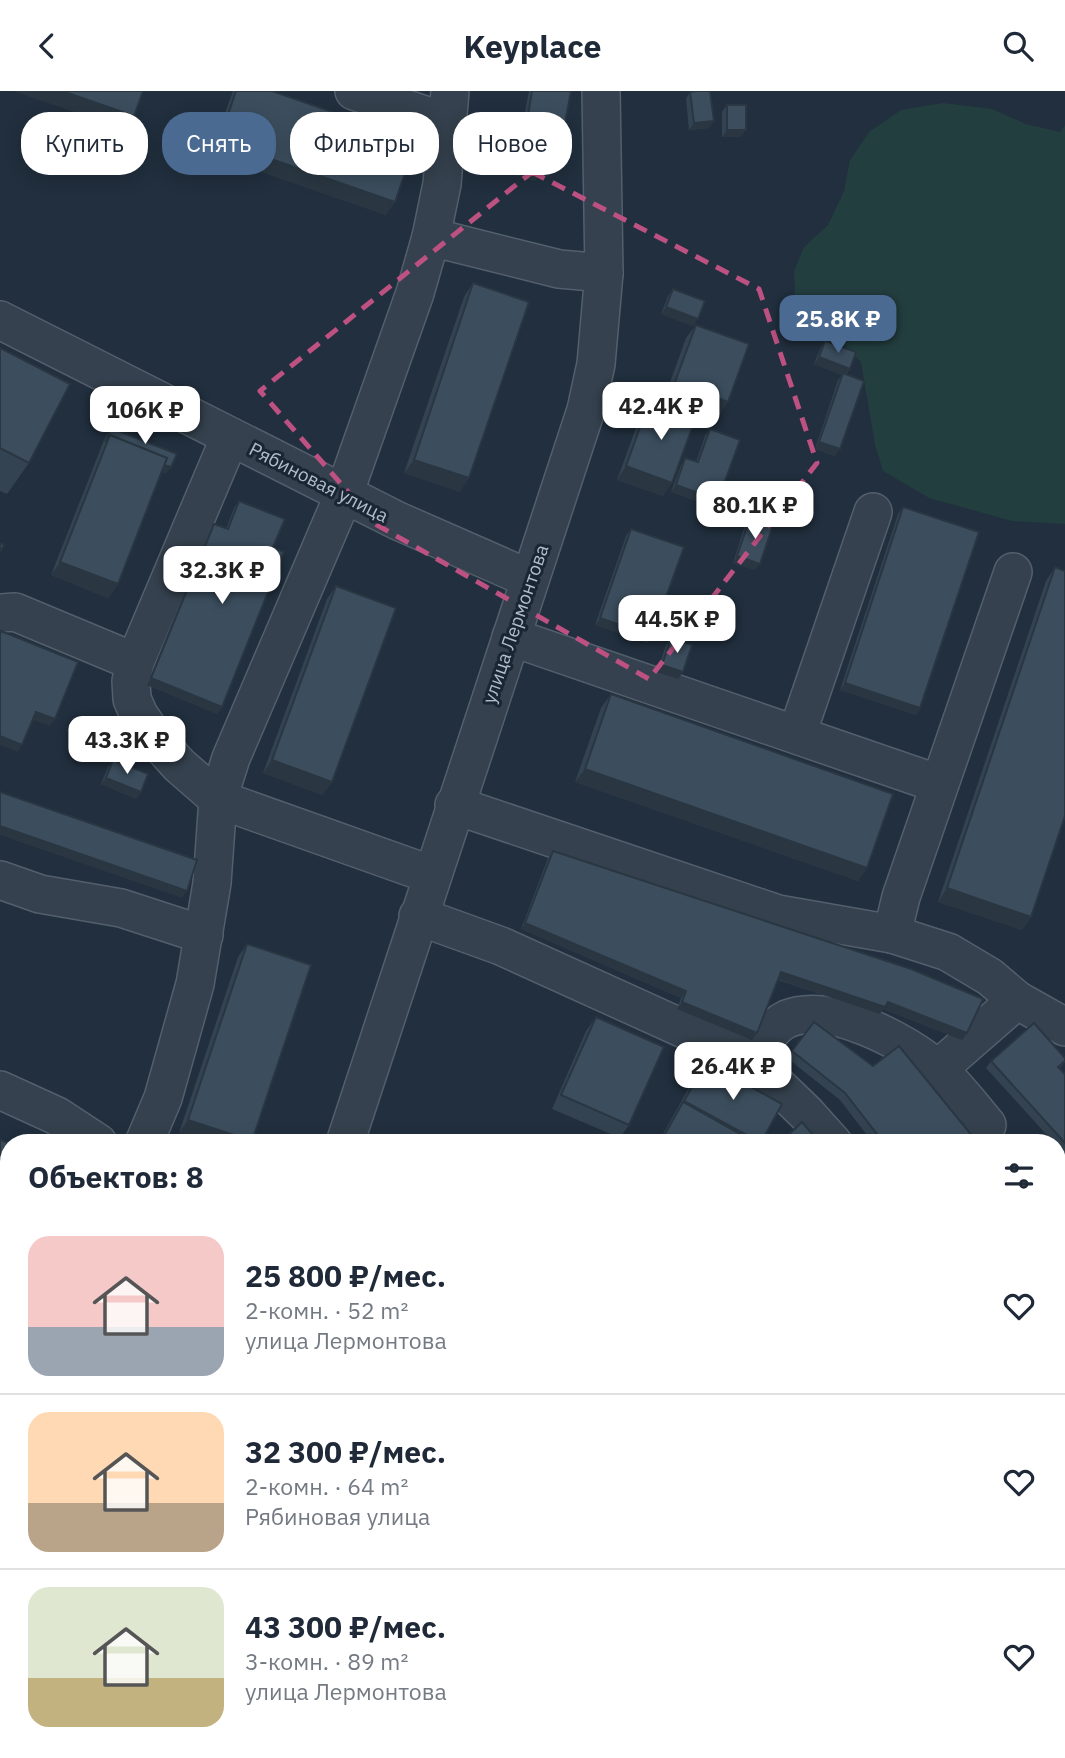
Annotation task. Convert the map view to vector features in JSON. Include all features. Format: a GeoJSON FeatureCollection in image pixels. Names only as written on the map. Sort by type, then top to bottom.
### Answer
{"type":"FeatureCollection","features":[{"type":"Feature","properties":{"kind":"street"},"geometry":{"type":"LineString","coordinates":[[148,1134],[163,1098],[195,983],[212,883],[218,799],[230,758],[344,494],[415,293],[442,184],[449,107],[354,91]]}},
{"type":"Feature","properties":{"kind":"street","name":"улица Лермонтова"},"geometry":{"type":"LineString","coordinates":[[348,1134],[586,410],[596,364],[604,273],[601,91]]}},
{"type":"Feature","properties":{"kind":"street"},"geometry":{"type":"LineString","coordinates":[[431,237],[559,269],[604,273]]}},
{"type":"Feature","properties":{"kind":"street","name":"Рябиновая улица"},"geometry":{"type":"LineString","coordinates":[[0,320],[398,521],[530,579]]}},
{"type":"Feature","properties":{"kind":"street"},"geometry":{"type":"LineString","coordinates":[[230,437],[135,662],[131,681],[132,699],[139,715],[178,765],[218,799],[432,875]]}},
{"type":"Feature","properties":{"kind":"street"},"geometry":{"type":"LineString","coordinates":[[797,734],[873,512]]}},
{"type":"Feature","properties":{"kind":"street"},"geometry":{"type":"LineString","coordinates":[[892,934],[901,897],[1013,572]]}},
{"type":"Feature","properties":{"kind":"street"},"geometry":{"type":"LineString","coordinates":[[0,613],[15,612],[135,662]]}},
{"type":"Feature","properties":{"kind":"street"},"geometry":{"type":"LineString","coordinates":[[511,637],[939,784]]}},
{"type":"Feature","properties":{"kind":"street"},"geometry":{"type":"LineString","coordinates":[[454,805],[778,914],[892,934],[948,952],[990,977],[1017,1000],[1065,1027]]}},
{"type":"Feature","properties":{"kind":"street"},"geometry":{"type":"LineString","coordinates":[[0,880],[40,894],[134,912],[204,935]]}},
{"type":"Feature","properties":{"kind":"street"},"geometry":{"type":"LineString","coordinates":[[418,916],[501,946],[750,1059],[825,1134]]}},
{"type":"Feature","properties":{"kind":"street"},"geometry":{"type":"LineString","coordinates":[[938,1069],[1017,1000]]}},
{"type":"Feature","properties":{"kind":"street"},"geometry":{"type":"LineString","coordinates":[[750,1059],[768,1036],[786,1020],[810,1014],[849,1020],[904,1043],[938,1069],[987,1125]]}},
{"type":"Feature","properties":{"kind":"street"},"geometry":{"type":"LineString","coordinates":[[0,1090],[57,1116],[84,1134]]}},
{"type":"Feature","properties":{"kind":"highlighted area"},"geometry":{"type":"Polygon","coordinates":[[[532,172],[759,289],[817,463],[649,679],[377,525],[260,391],[532,172]]]}},
{"type":"Feature","properties":{"kind":"green space"},"geometry":{"type":"Polygon","coordinates":[[[943,103],[992,109],[1026,124],[1060,132],[1065,125],[1065,524],[1012,521],[929,498],[883,471],[875,445],[861,362],[842,344],[805,321],[795,296],[794,271],[804,247],[828,225],[844,191],[850,160],[869,132],[901,110],[943,103]]]}},
{"type":"Feature","properties":{"kind":"building"},"geometry":{"type":"Polygon","coordinates":[[[62,91],[143,91],[135,112],[122,112],[62,91]]]}},
{"type":"Feature","properties":{"kind":"building"},"geometry":{"type":"Polygon","coordinates":[[[236,91],[272,91],[332,112],[290,112],[290,166],[276,161],[276,112],[229,112],[236,91]]]}},
{"type":"Feature","properties":{"kind":"building"},"geometry":{"type":"Polygon","coordinates":[[[532,91],[571,91],[567,112],[529,112],[532,91]]]}},
{"type":"Feature","properties":{"kind":"building"},"geometry":{"type":"Polygon","coordinates":[[[710,91],[714,121],[694,123],[690,92],[710,91]]]}},
{"type":"Feature","properties":{"kind":"building"},"geometry":{"type":"Polygon","coordinates":[[[727,105],[746,105],[746,130],[727,130],[727,105]]]}},
{"type":"Feature","properties":{"kind":"building"},"geometry":{"type":"Polygon","coordinates":[[[317,175],[404,175],[395,202],[317,175]]]}},
{"type":"Feature","properties":{"kind":"building"},"geometry":{"type":"Polygon","coordinates":[[[473,283],[529,302],[469,478],[414,460],[473,283]]]}},
{"type":"Feature","properties":{"kind":"building"},"geometry":{"type":"Polygon","coordinates":[[[673,289],[705,301],[698,319],[666,307],[673,289]]]}},
{"type":"Feature","properties":{"kind":"building"},"geometry":{"type":"Polygon","coordinates":[[[696,325],[749,344],[728,402],[675,382],[696,325]]]}},
{"type":"Feature","properties":{"kind":"building"},"geometry":{"type":"Polygon","coordinates":[[[825,341],[856,352],[850,369],[819,357],[825,341]]]}},
{"type":"Feature","properties":{"kind":"building"},"geometry":{"type":"Polygon","coordinates":[[[0,348],[70,384],[29,463],[0,448],[0,348]]]}},
{"type":"Feature","properties":{"kind":"building"},"geometry":{"type":"Polygon","coordinates":[[[843,373],[864,381],[840,449],[819,442],[843,373]]]}},
{"type":"Feature","properties":{"kind":"building"},"geometry":{"type":"Polygon","coordinates":[[[650,400],[696,417],[672,483],[626,466],[650,400]]]}},
{"type":"Feature","properties":{"kind":"building"},"geometry":{"type":"Polygon","coordinates":[[[111,428],[177,454],[171,467],[164,465],[167,458],[110,435],[105,442],[111,428]]]}},
{"type":"Feature","properties":{"kind":"building"},"geometry":{"type":"Polygon","coordinates":[[[710,429],[740,440],[718,500],[676,485],[685,458],[698,462],[710,429]]]}},
{"type":"Feature","properties":{"kind":"building"},"geometry":{"type":"Polygon","coordinates":[[[110,435],[167,458],[118,584],[60,562],[110,435]]]}},
{"type":"Feature","properties":{"kind":"building"},"geometry":{"type":"Polygon","coordinates":[[[239,501],[285,519],[273,547],[284,552],[222,707],[151,678],[214,524],[228,529],[239,501]]]}},
{"type":"Feature","properties":{"kind":"building"},"geometry":{"type":"Polygon","coordinates":[[[903,507],[979,532],[920,708],[845,683],[903,507]]]}},
{"type":"Feature","properties":{"kind":"building"},"geometry":{"type":"Polygon","coordinates":[[[750,518],[773,525],[760,564],[737,556],[750,518]]]}},
{"type":"Feature","properties":{"kind":"building"},"geometry":{"type":"Polygon","coordinates":[[[631,529],[684,547],[652,636],[600,618],[631,529]]]}},
{"type":"Feature","properties":{"kind":"building"},"geometry":{"type":"Polygon","coordinates":[[[1055,567],[1065,571],[1065,816],[1031,917],[947,888],[1055,567]]]}},
{"type":"Feature","properties":{"kind":"building"},"geometry":{"type":"Polygon","coordinates":[[[336,586],[396,608],[332,782],[272,760],[336,586]]]}},
{"type":"Feature","properties":{"kind":"building"},"geometry":{"type":"Polygon","coordinates":[[[1,631],[78,662],[55,719],[36,712],[22,745],[0,736],[1,631]]]}},
{"type":"Feature","properties":{"kind":"building"},"geometry":{"type":"Polygon","coordinates":[[[671,638],[692,645],[683,672],[662,665],[671,638]]]}},
{"type":"Feature","properties":{"kind":"building"},"geometry":{"type":"Polygon","coordinates":[[[611,694],[893,794],[867,868],[585,769],[611,694]]]}},
{"type":"Feature","properties":{"kind":"building"},"geometry":{"type":"Polygon","coordinates":[[[113,760],[148,774],[141,792],[106,778],[113,760]]]}},
{"type":"Feature","properties":{"kind":"building"},"geometry":{"type":"Polygon","coordinates":[[[0,792],[197,860],[187,891],[0,826],[0,792]]]}},
{"type":"Feature","properties":{"kind":"building"},"geometry":{"type":"Polygon","coordinates":[[[553,851],[911,969],[983,999],[967,1033],[888,1002],[885,1007],[781,972],[757,1033],[682,1002],[686,991],[525,923],[553,851]]]}},
{"type":"Feature","properties":{"kind":"building"},"geometry":{"type":"Polygon","coordinates":[[[247,944],[311,965],[254,1134],[231,1134],[188,1120],[247,944]]]}},
{"type":"Feature","properties":{"kind":"building"},"geometry":{"type":"Polygon","coordinates":[[[596,1017],[664,1047],[629,1125],[561,1095],[596,1017]]]}},
{"type":"Feature","properties":{"kind":"building"},"geometry":{"type":"Polygon","coordinates":[[[814,1022],[873,1066],[899,1046],[971,1134],[877,1134],[845,1093],[792,1051],[814,1022]]]}},
{"type":"Feature","properties":{"kind":"building"},"geometry":{"type":"Polygon","coordinates":[[[1034,1023],[1065,1058],[1058,1067],[1065,1074],[1065,1134],[1057,1134],[991,1061],[1034,1023]]]}},
{"type":"Feature","properties":{"kind":"building"},"geometry":{"type":"Polygon","coordinates":[[[706,1062],[782,1104],[766,1134],[744,1134],[684,1101],[706,1062]]]}},
{"type":"Feature","properties":{"kind":"building"},"geometry":{"type":"Polygon","coordinates":[[[683,1102],[740,1134],[665,1134],[683,1102]]]}},
{"type":"Feature","properties":{"kind":"building"},"geometry":{"type":"Polygon","coordinates":[[[802,1122],[812,1134],[789,1134],[802,1122]]]}}]}
